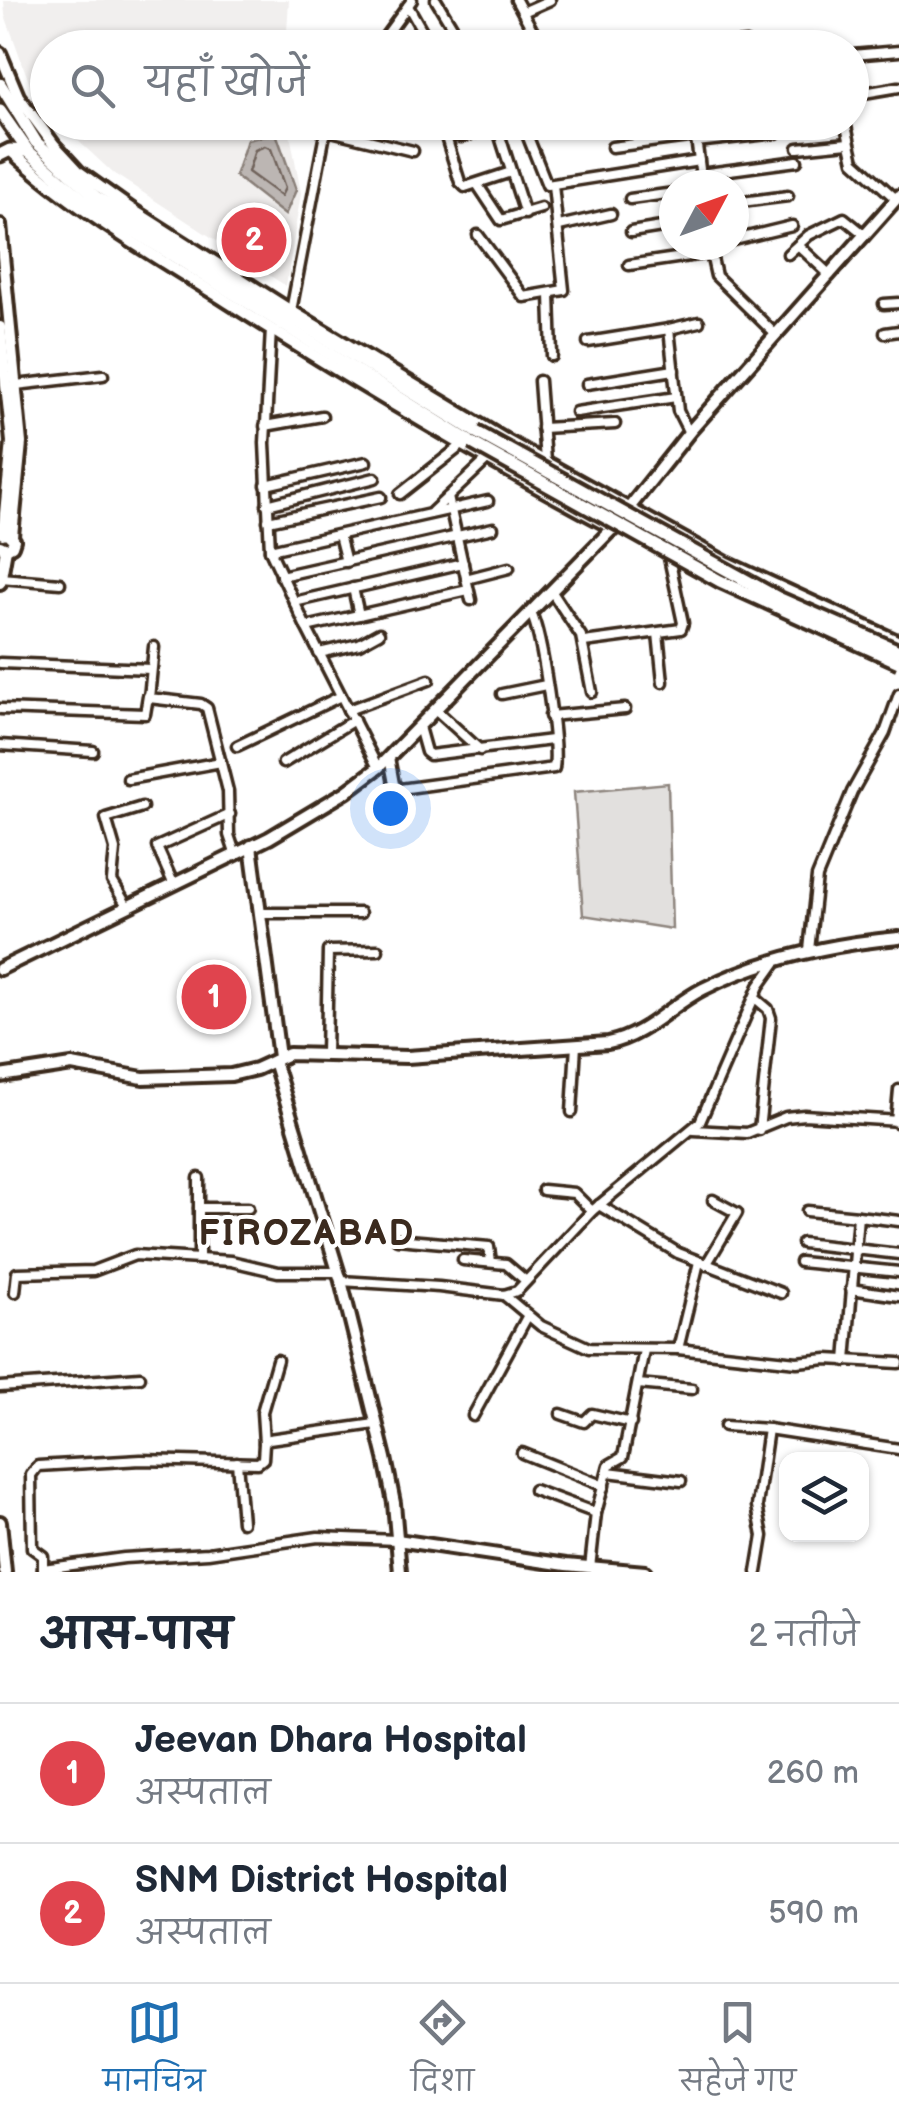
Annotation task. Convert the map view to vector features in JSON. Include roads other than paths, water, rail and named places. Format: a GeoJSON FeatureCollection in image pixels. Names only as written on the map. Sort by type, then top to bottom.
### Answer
{"type":"FeatureCollection","features":[{"type":"Feature","properties":{"kind":"main road"},"geometry":{"type":"LineString","coordinates":[[6,101],[28,151],[84,200],[470,440],[720,581],[899,665]]}},
{"type":"Feature","properties":{"kind":"main road"},"geometry":{"type":"LineString","coordinates":[[6,101],[30,132]]}},
{"type":"Feature","properties":{"kind":"main road"},"geometry":{"type":"LineString","coordinates":[[36,140],[52,160],[96,197],[470,440],[763,590],[899,651]]}},
{"type":"Feature","properties":{"kind":"main road"},"geometry":{"type":"LineString","coordinates":[[5,152],[28,151]]}},
{"type":"Feature","properties":{"kind":"street"},"geometry":{"type":"LineString","coordinates":[[436,0],[454,30]]}},
{"type":"Feature","properties":{"kind":"street"},"geometry":{"type":"LineString","coordinates":[[516,0],[532,30]]}},
{"type":"Feature","properties":{"kind":"street"},"geometry":{"type":"LineString","coordinates":[[523,12],[550,0]]}},
{"type":"Feature","properties":{"kind":"street"},"geometry":{"type":"LineString","coordinates":[[390,30],[410,3],[423,30]]}},
{"type":"Feature","properties":{"kind":"street"},"geometry":{"type":"LineString","coordinates":[[869,54],[899,51]]}},
{"type":"Feature","properties":{"kind":"street"},"geometry":{"type":"LineString","coordinates":[[0,53],[6,101],[30,118]]}},
{"type":"Feature","properties":{"kind":"street"},"geometry":{"type":"LineString","coordinates":[[869,92],[899,88]]}},
{"type":"Feature","properties":{"kind":"street"},"geometry":{"type":"LineString","coordinates":[[51,140],[79,172],[291,311],[727,563],[899,642]]}},
{"type":"Feature","properties":{"kind":"street"},"geometry":{"type":"LineString","coordinates":[[291,311],[326,140]]}},
{"type":"Feature","properties":{"kind":"street"},"geometry":{"type":"LineString","coordinates":[[376,140],[413,151]]}},
{"type":"Feature","properties":{"kind":"street"},"geometry":{"type":"LineString","coordinates":[[446,140],[462,185],[511,172]]}},
{"type":"Feature","properties":{"kind":"street"},"geometry":{"type":"LineString","coordinates":[[501,140],[524,214]]}},
{"type":"Feature","properties":{"kind":"street"},"geometry":{"type":"LineString","coordinates":[[528,140],[546,186],[699,161]]}},
{"type":"Feature","properties":{"kind":"street"},"geometry":{"type":"LineString","coordinates":[[612,148],[687,140]]}},
{"type":"Feature","properties":{"kind":"street"},"geometry":{"type":"LineString","coordinates":[[696,140],[700,170]]}},
{"type":"Feature","properties":{"kind":"street"},"geometry":{"type":"LineString","coordinates":[[0,970],[252,846],[346,792],[378,768],[614,528],[689,433],[898,198],[861,170],[847,140]]}},
{"type":"Feature","properties":{"kind":"street"},"geometry":{"type":"LineString","coordinates":[[798,148],[848,144]]}},
{"type":"Feature","properties":{"kind":"street"},"geometry":{"type":"LineString","coordinates":[[5,152],[69,200],[271,329],[470,440],[487,460],[767,608],[899,665]]}},
{"type":"Feature","properties":{"kind":"street"},"geometry":{"type":"LineString","coordinates":[[730,170],[797,161]]}},
{"type":"Feature","properties":{"kind":"street"},"geometry":{"type":"LineString","coordinates":[[476,184],[501,220],[541,208]]}},
{"type":"Feature","properties":{"kind":"street"},"geometry":{"type":"LineString","coordinates":[[478,235],[520,294],[530,298],[566,287],[553,185]]}},
{"type":"Feature","properties":{"kind":"street"},"geometry":{"type":"LineString","coordinates":[[630,199],[659,194]]}},
{"type":"Feature","properties":{"kind":"street"},"geometry":{"type":"LineString","coordinates":[[749,201],[788,196]]}},
{"type":"Feature","properties":{"kind":"street"},"geometry":{"type":"LineString","coordinates":[[559,226],[612,214]]}},
{"type":"Feature","properties":{"kind":"street"},"geometry":{"type":"LineString","coordinates":[[788,254],[798,244],[844,218],[865,235]]}},
{"type":"Feature","properties":{"kind":"street"},"geometry":{"type":"LineString","coordinates":[[0,226],[21,442],[4,540]]}},
{"type":"Feature","properties":{"kind":"street"},"geometry":{"type":"LineString","coordinates":[[749,236],[792,226]]}},
{"type":"Feature","properties":{"kind":"street"},"geometry":{"type":"LineString","coordinates":[[631,232],[659,227]]}},
{"type":"Feature","properties":{"kind":"street"},"geometry":{"type":"LineString","coordinates":[[798,244],[830,275]]}},
{"type":"Feature","properties":{"kind":"street"},"geometry":{"type":"LineString","coordinates":[[629,265],[659,258]]}},
{"type":"Feature","properties":{"kind":"street"},"geometry":{"type":"LineString","coordinates":[[713,260],[716,276],[776,335]]}},
{"type":"Feature","properties":{"kind":"street"},"geometry":{"type":"LineString","coordinates":[[550,294],[552,356]]}},
{"type":"Feature","properties":{"kind":"street"},"geometry":{"type":"LineString","coordinates":[[884,304],[899,303]]}},
{"type":"Feature","properties":{"kind":"street"},"geometry":{"type":"LineString","coordinates":[[588,342],[700,322]]}},
{"type":"Feature","properties":{"kind":"street"},"geometry":{"type":"LineString","coordinates":[[0,327],[12,442],[0,581],[60,584]]}},
{"type":"Feature","properties":{"kind":"street"},"geometry":{"type":"LineString","coordinates":[[669,328],[679,415],[689,433]]}},
{"type":"Feature","properties":{"kind":"street"},"geometry":{"type":"LineString","coordinates":[[271,329],[265,426],[270,550],[378,768]]}},
{"type":"Feature","properties":{"kind":"street"},"geometry":{"type":"LineString","coordinates":[[885,332],[899,331]]}},
{"type":"Feature","properties":{"kind":"street"},"geometry":{"type":"LineString","coordinates":[[588,384],[674,370]]}},
{"type":"Feature","properties":{"kind":"street"},"geometry":{"type":"LineString","coordinates":[[16,385],[103,375]]}},
{"type":"Feature","properties":{"kind":"street"},"geometry":{"type":"LineString","coordinates":[[539,381],[545,461]]}},
{"type":"Feature","properties":{"kind":"street"},"geometry":{"type":"LineString","coordinates":[[576,412],[676,396]]}},
{"type":"Feature","properties":{"kind":"street"},"geometry":{"type":"LineString","coordinates":[[265,426],[322,416]]}},
{"type":"Feature","properties":{"kind":"street"},"geometry":{"type":"LineString","coordinates":[[542,428],[614,424]]}},
{"type":"Feature","properties":{"kind":"street"},"geometry":{"type":"LineString","coordinates":[[400,494],[470,440]]}},
{"type":"Feature","properties":{"kind":"street"},"geometry":{"type":"LineString","coordinates":[[430,514],[487,460]]}},
{"type":"Feature","properties":{"kind":"street"},"geometry":{"type":"LineString","coordinates":[[266,485],[366,462]]}},
{"type":"Feature","properties":{"kind":"street"},"geometry":{"type":"LineString","coordinates":[[267,505],[375,478]]}},
{"type":"Feature","properties":{"kind":"street"},"geometry":{"type":"LineString","coordinates":[[306,627],[470,595],[448,496]]}},
{"type":"Feature","properties":{"kind":"street"},"geometry":{"type":"LineString","coordinates":[[268,521],[381,497]]}},
{"type":"Feature","properties":{"kind":"street"},"geometry":{"type":"LineString","coordinates":[[270,550],[488,501]]}},
{"type":"Feature","properties":{"kind":"street"},"geometry":{"type":"LineString","coordinates":[[281,576],[493,528]]}},
{"type":"Feature","properties":{"kind":"street"},"geometry":{"type":"LineString","coordinates":[[339,534],[346,562]]}},
{"type":"Feature","properties":{"kind":"street"},"geometry":{"type":"LineString","coordinates":[[584,642],[678,631],[683,626],[669,558]]}},
{"type":"Feature","properties":{"kind":"street"},"geometry":{"type":"LineString","coordinates":[[294,602],[462,563]]}},
{"type":"Feature","properties":{"kind":"street"},"geometry":{"type":"LineString","coordinates":[[466,578],[509,568]]}},
{"type":"Feature","properties":{"kind":"street"},"geometry":{"type":"LineString","coordinates":[[352,588],[359,615]]}},
{"type":"Feature","properties":{"kind":"street"},"geometry":{"type":"LineString","coordinates":[[552,592],[584,642],[592,692]]}},
{"type":"Feature","properties":{"kind":"street"},"geometry":{"type":"LineString","coordinates":[[389,757],[394,784],[400,789],[552,769],[556,764],[546,684],[537,626],[531,613]]}},
{"type":"Feature","properties":{"kind":"street"},"geometry":{"type":"LineString","coordinates":[[319,653],[358,644],[379,633]]}},
{"type":"Feature","properties":{"kind":"street"},"geometry":{"type":"LineString","coordinates":[[658,633],[662,682]]}},
{"type":"Feature","properties":{"kind":"street"},"geometry":{"type":"LineString","coordinates":[[0,709],[145,714],[154,648]]}},
{"type":"Feature","properties":{"kind":"street"},"geometry":{"type":"LineString","coordinates":[[0,662],[151,669]]}},
{"type":"Feature","properties":{"kind":"street"},"geometry":{"type":"LineString","coordinates":[[348,710],[429,680]]}},
{"type":"Feature","properties":{"kind":"street"},"geometry":{"type":"LineString","coordinates":[[502,694],[546,684]]}},
{"type":"Feature","properties":{"kind":"street"},"geometry":{"type":"LineString","coordinates":[[810,950],[817,877],[852,792],[885,733],[899,694]]}},
{"type":"Feature","properties":{"kind":"street"},"geometry":{"type":"LineString","coordinates":[[148,696],[204,704],[221,762],[230,814],[229,835],[235,854]]}},
{"type":"Feature","properties":{"kind":"street"},"geometry":{"type":"LineString","coordinates":[[237,746],[341,696]]}},
{"type":"Feature","properties":{"kind":"street"},"geometry":{"type":"LineString","coordinates":[[550,716],[625,709]]}},
{"type":"Feature","properties":{"kind":"street"},"geometry":{"type":"LineString","coordinates":[[436,710],[480,750]]}},
{"type":"Feature","properties":{"kind":"street"},"geometry":{"type":"LineString","coordinates":[[283,763],[354,720]]}},
{"type":"Feature","properties":{"kind":"street"},"geometry":{"type":"LineString","coordinates":[[419,727],[430,756],[552,740]]}},
{"type":"Feature","properties":{"kind":"street"},"geometry":{"type":"LineString","coordinates":[[0,744],[93,751]]}},
{"type":"Feature","properties":{"kind":"street"},"geometry":{"type":"LineString","coordinates":[[128,779],[221,762]]}},
{"type":"Feature","properties":{"kind":"street"},"geometry":{"type":"LineString","coordinates":[[127,906],[112,881],[115,848],[106,818],[142,808]]}},
{"type":"Feature","properties":{"kind":"street"},"geometry":{"type":"LineString","coordinates":[[173,883],[158,847],[230,814]]}},
{"type":"Feature","properties":{"kind":"street"},"geometry":{"type":"LineString","coordinates":[[252,846],[276,1059],[339,1277],[392,1486],[400,1572]]}},
{"type":"Feature","properties":{"kind":"street"},"geometry":{"type":"LineString","coordinates":[[261,913],[360,913]]}},
{"type":"Feature","properties":{"kind":"street"},"geometry":{"type":"LineString","coordinates":[[0,1076],[72,1064],[143,1078],[230,1075],[256,1069],[289,1054],[434,1056],[628,1038],[705,988],[777,961],[810,950],[899,938]]}},
{"type":"Feature","properties":{"kind":"street"},"geometry":{"type":"LineString","coordinates":[[326,1055],[328,951],[378,950]]}},
{"type":"Feature","properties":{"kind":"street"},"geometry":{"type":"LineString","coordinates":[[15,1292],[15,1274],[19,1272],[93,1270],[136,1255],[232,1261],[278,1272],[504,1296],[517,1291],[595,1208],[694,1130],[764,977],[777,961]]}},
{"type":"Feature","properties":{"kind":"street"},"geometry":{"type":"LineString","coordinates":[[755,998],[768,1009],[771,1018],[759,1130]]}},
{"type":"Feature","properties":{"kind":"street"},"geometry":{"type":"LineString","coordinates":[[572,1112],[576,1045]]}},
{"type":"Feature","properties":{"kind":"street"},"geometry":{"type":"LineString","coordinates":[[694,1130],[747,1133],[804,1114],[897,1122],[899,1090]]}},
{"type":"Feature","properties":{"kind":"street"},"geometry":{"type":"LineString","coordinates":[[198,1259],[199,1178]]}},
{"type":"Feature","properties":{"kind":"street"},"geometry":{"type":"LineString","coordinates":[[543,1190],[574,1193],[595,1208],[703,1264],[781,1292]]}},
{"type":"Feature","properties":{"kind":"street"},"geometry":{"type":"LineString","coordinates":[[678,1349],[703,1264],[736,1212],[713,1200]]}},
{"type":"Feature","properties":{"kind":"street"},"geometry":{"type":"LineString","coordinates":[[199,1208],[248,1208]]}},
{"type":"Feature","properties":{"kind":"street"},"geometry":{"type":"LineString","coordinates":[[807,1211],[899,1221]]}},
{"type":"Feature","properties":{"kind":"street"},"geometry":{"type":"LineString","coordinates":[[846,1360],[858,1216]]}},
{"type":"Feature","properties":{"kind":"street"},"geometry":{"type":"LineString","coordinates":[[397,1239],[488,1247],[490,1262]]}},
{"type":"Feature","properties":{"kind":"street"},"geometry":{"type":"LineString","coordinates":[[802,1243],[899,1254]]}},
{"type":"Feature","properties":{"kind":"street"},"geometry":{"type":"LineString","coordinates":[[462,1260],[506,1264],[526,1281]]}},
{"type":"Feature","properties":{"kind":"street"},"geometry":{"type":"LineString","coordinates":[[800,1262],[899,1272]]}},
{"type":"Feature","properties":{"kind":"street"},"geometry":{"type":"LineString","coordinates":[[850,1289],[899,1296]]}},
{"type":"Feature","properties":{"kind":"street"},"geometry":{"type":"LineString","coordinates":[[504,1296],[528,1317],[579,1345],[600,1349],[678,1349],[787,1362],[899,1363]]}},
{"type":"Feature","properties":{"kind":"street"},"geometry":{"type":"LineString","coordinates":[[474,1416],[528,1317]]}},
{"type":"Feature","properties":{"kind":"street"},"geometry":{"type":"LineString","coordinates":[[590,1568],[596,1513],[612,1463],[623,1457],[644,1350]]}},
{"type":"Feature","properties":{"kind":"street"},"geometry":{"type":"LineString","coordinates":[[277,1360],[262,1412],[261,1462],[140,1460],[34,1468],[32,1548],[43,1556],[43,1571],[318,1538],[397,1540],[590,1568],[646,1572]]}},
{"type":"Feature","properties":{"kind":"street"},"geometry":{"type":"LineString","coordinates":[[0,1387],[140,1377]]}},
{"type":"Feature","properties":{"kind":"street"},"geometry":{"type":"LineString","coordinates":[[638,1384],[692,1389]]}},
{"type":"Feature","properties":{"kind":"street"},"geometry":{"type":"LineString","coordinates":[[562,1414],[584,1422],[592,1414],[631,1422]]}},
{"type":"Feature","properties":{"kind":"street"},"geometry":{"type":"LineString","coordinates":[[264,1443],[375,1424]]}},
{"type":"Feature","properties":{"kind":"street"},"geometry":{"type":"LineString","coordinates":[[726,1426],[899,1450]]}},
{"type":"Feature","properties":{"kind":"street"},"geometry":{"type":"LineString","coordinates":[[758,1572],[762,1541],[758,1500],[768,1429]]}},
{"type":"Feature","properties":{"kind":"street"},"geometry":{"type":"LineString","coordinates":[[522,1453],[604,1486]]}},
{"type":"Feature","properties":{"kind":"street"},"geometry":{"type":"LineString","coordinates":[[237,1462],[242,1522]]}},
{"type":"Feature","properties":{"kind":"street"},"geometry":{"type":"LineString","coordinates":[[608,1472],[682,1481]]}},
{"type":"Feature","properties":{"kind":"street"},"geometry":{"type":"LineString","coordinates":[[534,1490],[596,1513]]}},
{"type":"Feature","properties":{"kind":"street"},"geometry":{"type":"LineString","coordinates":[[0,1522],[5,1572]]}},
{"type":"Feature","properties":{"kind":"street"},"geometry":{"type":"LineString","coordinates":[[108,1561],[110,1572]]}},
{"type":"Feature","properties":{"kind":"water"},"geometry":{"type":"Polygon","coordinates":[[[247,140],[278,140],[296,190],[285,215],[235,176],[247,140]]]}},
{"type":"Feature","properties":{"kind":"place","name":"SNM District Hospital"},"geometry":{"type":"Point","coordinates":[254,240]}},
{"type":"Feature","properties":{"kind":"place","name":"Jeevan Dhara Hospital"},"geometry":{"type":"Point","coordinates":[214,997]}},
{"type":"Feature","properties":{"kind":"district","name":"FIROZABAD"},"geometry":{"type":"Point","coordinates":[307,1234]}}]}
